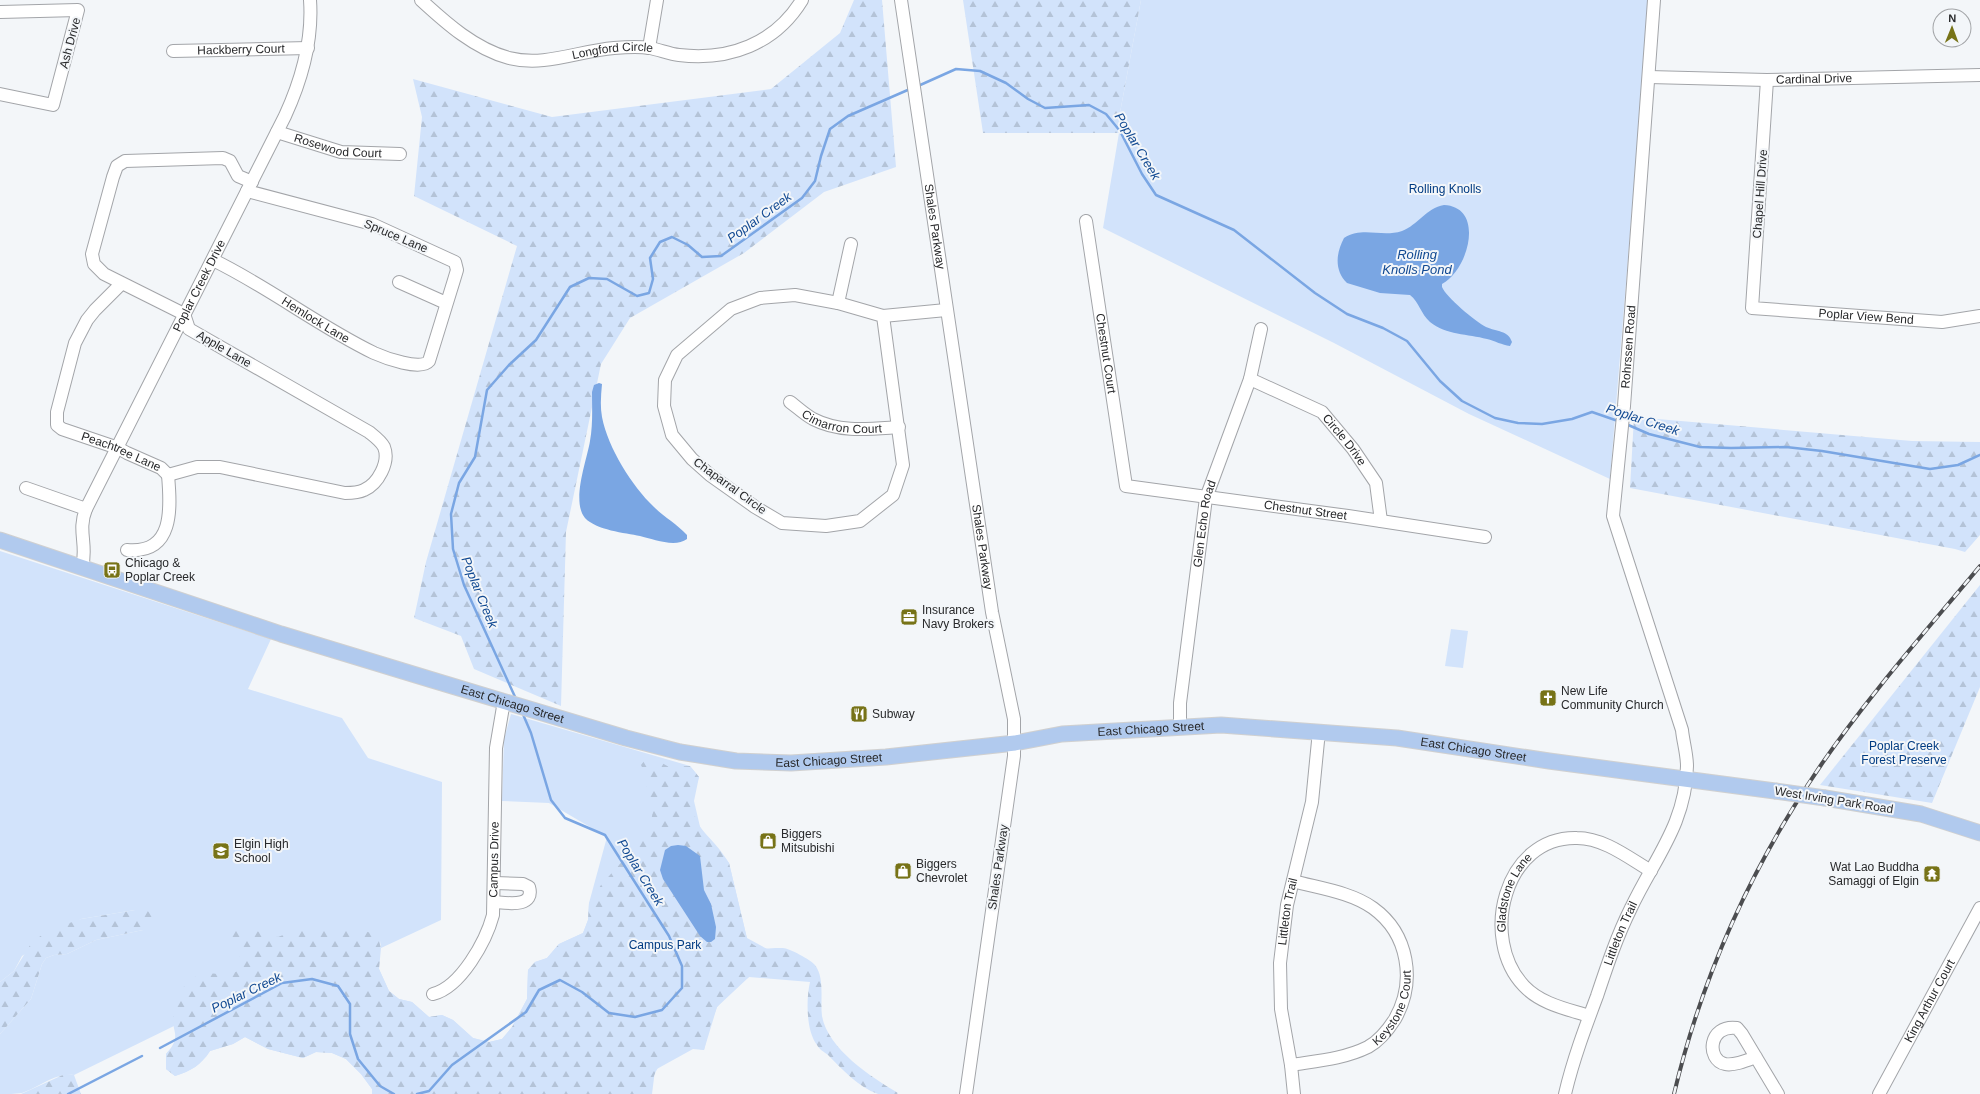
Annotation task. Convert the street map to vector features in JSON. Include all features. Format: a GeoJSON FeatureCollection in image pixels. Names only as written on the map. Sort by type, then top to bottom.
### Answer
{"type":"FeatureCollection","features":[{"type":"Feature","properties":{"kind":"main road","name":"East Chicago Street"},"geometry":{"type":"LineString","coordinates":[[0,540],[288,636],[549,715],[680,752],[736,761],[791,763],[903,756],[1015,743],[1062,734],[1180,726],[1221,725],[1398,738],[1549,761],[1686,779]]}},
{"type":"Feature","properties":{"kind":"main road","name":"West Irving Park Road"},"geometry":{"type":"LineString","coordinates":[[1686,779],[1775,790],[1921,814],[1980,833]]}},
{"type":"Feature","properties":{"kind":"street","name":"Poplar Creek Drive"},"geometry":{"type":"LineString","coordinates":[[82,567],[85,552],[82,522],[86,509],[250,187],[296,91],[308,48],[310,0]]}},
{"type":"Feature","properties":{"kind":"street","name":"Longford Circle"},"geometry":{"type":"LineString","coordinates":[[421,0],[475,44],[508,57],[521,60],[553,60],[614,48],[649,48],[678,55],[702,56],[737,52],[753,45],[782,25],[793,14],[802,0]]}},
{"type":"Feature","properties":{"kind":"street"},"geometry":{"type":"LineString","coordinates":[[649,48],[657,0]]}},
{"type":"Feature","properties":{"kind":"street","name":"Shales Parkway"},"geometry":{"type":"LineString","coordinates":[[901,0],[992,612],[1014,719],[1015,743],[966,1094]]}},
{"type":"Feature","properties":{"kind":"street","name":"Rohrssen Road"},"geometry":{"type":"LineString","coordinates":[[1654,0],[1624,406],[1613,516],[1682,730],[1687,764],[1686,779]]}},
{"type":"Feature","properties":{"kind":"street","name":"Ash Drive"},"geometry":{"type":"LineString","coordinates":[[0,12],[78,10],[53,105],[0,94]]}},
{"type":"Feature","properties":{"kind":"street","name":"Hackberry Court"},"geometry":{"type":"LineString","coordinates":[[173,51],[308,48]]}},
{"type":"Feature","properties":{"kind":"street","name":"Cardinal Drive"},"geometry":{"type":"LineString","coordinates":[[1649,77],[1767,80],[1980,74]]}},
{"type":"Feature","properties":{"kind":"street","name":"Chapel Hill Drive"},"geometry":{"type":"LineString","coordinates":[[1752,308],[1767,80]]}},
{"type":"Feature","properties":{"kind":"street","name":"Rosewood Court"},"geometry":{"type":"LineString","coordinates":[[277,132],[341,152],[400,154]]}},
{"type":"Feature","properties":{"kind":"street","name":"Spruce Lane"},"geometry":{"type":"LineString","coordinates":[[122,283],[98,270],[94,264],[92,254],[117,166],[125,160],[132,159],[223,158],[230,161],[238,176],[250,187],[372,224],[455,262],[456,270],[446,303]]}},
{"type":"Feature","properties":{"kind":"street","name":"Chestnut Court"},"geometry":{"type":"LineString","coordinates":[[1086,221],[1126,486]]}},
{"type":"Feature","properties":{"kind":"street"},"geometry":{"type":"LineString","coordinates":[[838,303],[851,244]]}},
{"type":"Feature","properties":{"kind":"street","name":"Hemlock Lane"},"geometry":{"type":"LineString","coordinates":[[213,260],[375,353],[405,363],[425,364],[429,361],[446,303]]}},
{"type":"Feature","properties":{"kind":"street"},"geometry":{"type":"LineString","coordinates":[[399,282],[446,303]]}},
{"type":"Feature","properties":{"kind":"street"},"geometry":{"type":"LineString","coordinates":[[122,283],[184,314]]}},
{"type":"Feature","properties":{"kind":"street","name":"Peachtree Lane"},"geometry":{"type":"LineString","coordinates":[[122,283],[95,310],[79,335],[71,355],[56,419],[57,424],[62,429],[118,448],[161,468],[168,474],[185,469],[209,466],[345,493],[365,490]]}},
{"type":"Feature","properties":{"kind":"street","name":"Chaparral Circle"},"geometry":{"type":"LineString","coordinates":[[883,316],[903,465],[893,495],[860,521],[826,526],[782,523],[755,507],[710,475],[692,459],[672,435],[664,406],[665,380],[677,355],[731,309],[760,298],[795,295],[838,303],[883,316],[946,310]]}},
{"type":"Feature","properties":{"kind":"street","name":"Poplar View Bend"},"geometry":{"type":"LineString","coordinates":[[1752,308],[1942,322],[1980,316]]}},
{"type":"Feature","properties":{"kind":"street","name":"Apple Lane"},"geometry":{"type":"LineString","coordinates":[[184,314],[189,329],[369,432],[381,443],[385,449],[384,466],[379,477],[365,490]]}},
{"type":"Feature","properties":{"kind":"street","name":"Glen Echo Road"},"geometry":{"type":"LineString","coordinates":[[1180,726],[1180,703],[1206,498],[1250,379],[1261,329]]}},
{"type":"Feature","properties":{"kind":"street","name":"Circle Drive"},"geometry":{"type":"LineString","coordinates":[[1250,379],[1322,412],[1353,449],[1376,483],[1381,521]]}},
{"type":"Feature","properties":{"kind":"street","name":"Cimarron Court"},"geometry":{"type":"LineString","coordinates":[[790,402],[812,418],[834,427],[856,430],[899,427]]}},
{"type":"Feature","properties":{"kind":"street"},"geometry":{"type":"LineString","coordinates":[[127,550],[146,550],[160,540],[166,526],[168,516],[168,474]]}},
{"type":"Feature","properties":{"kind":"street","name":"Chestnut Street"},"geometry":{"type":"LineString","coordinates":[[1126,486],[1381,521],[1485,537]]}},
{"type":"Feature","properties":{"kind":"street"},"geometry":{"type":"LineString","coordinates":[[26,488],[86,509]]}},
{"type":"Feature","properties":{"kind":"street","name":"Campus Drive"},"geometry":{"type":"LineString","coordinates":[[433,994],[445,990],[450,985],[482,946],[490,926],[494,902],[495,883],[496,748],[504,701]]}},
{"type":"Feature","properties":{"kind":"street","name":"Littleton Trail"},"geometry":{"type":"LineString","coordinates":[[1294,1094],[1291,1065],[1281,1010],[1279,975],[1284,926],[1293,881],[1306,835],[1312,802],[1319,731]]}},
{"type":"Feature","properties":{"kind":"street","name":"Littleton Trail"},"geometry":{"type":"LineString","coordinates":[[1565,1094],[1589,1016],[1617,939],[1631,907],[1672,832],[1678,816],[1686,779]]}},
{"type":"Feature","properties":{"kind":"street","name":"Gladstone Lane"},"geometry":{"type":"LineString","coordinates":[[1589,1016],[1541,999],[1525,987],[1517,978],[1504,951],[1501,936],[1503,907],[1511,882],[1521,864],[1532,853],[1559,840],[1577,838],[1604,844],[1651,871]]}},
{"type":"Feature","properties":{"kind":"street","name":"Keystone Court"},"geometry":{"type":"LineString","coordinates":[[1291,1065],[1339,1057],[1368,1047],[1380,1038],[1390,1026],[1397,1014],[1403,1002],[1407,979],[1404,950],[1394,928],[1385,917],[1372,907],[1360,901],[1293,881]]}},
{"type":"Feature","properties":{"kind":"street"},"geometry":{"type":"LineString","coordinates":[[494,902],[525,902],[529,898],[531,892],[529,887],[523,884],[495,883]]}},
{"type":"Feature","properties":{"kind":"street","name":"King Arthur Court"},"geometry":{"type":"LineString","coordinates":[[1879,1094],[1980,908]]}},
{"type":"Feature","properties":{"kind":"street"},"geometry":{"type":"LineString","coordinates":[[1756,1057],[1778,1094]]}},
{"type":"Feature","properties":{"kind":"green space"},"geometry":{"type":"Polygon","coordinates":[[[854,0],[882,0],[896,167],[824,192],[744,253],[630,318],[601,364],[566,532],[561,706],[474,669],[461,636],[414,618],[426,562],[517,246],[414,196],[422,117],[413,79],[552,117],[771,89],[840,33],[854,0]]]}},
{"type":"Feature","properties":{"kind":"green space"},"geometry":{"type":"Polygon","coordinates":[[[963,0],[1141,0],[1119,118],[1119,133],[983,133],[963,0]]]}},
{"type":"Feature","properties":{"kind":"green space","name":"Rolling Knolls"},"geometry":{"type":"Polygon","coordinates":[[[1141,0],[1649,0],[1610,479],[1469,414],[1334,343],[1103,228],[1119,133],[1119,118],[1141,0]]]}},
{"type":"Feature","properties":{"kind":"green space"},"geometry":{"type":"Polygon","coordinates":[[[1634,417],[1912,441],[1980,442],[1980,535],[1965,552],[1630,488],[1634,417]]]}},
{"type":"Feature","properties":{"kind":"green space","name":"Elgin High School"},"geometry":{"type":"Polygon","coordinates":[[[0,551],[271,639],[248,689],[342,718],[368,758],[442,782],[441,920],[381,948],[380,941],[379,969],[389,991],[399,999],[412,1002],[429,1017],[442,1015],[453,1020],[473,1038],[489,1042],[502,1039],[512,1027],[527,999],[528,970],[535,962],[547,958],[559,944],[583,933],[588,920],[589,903],[607,837],[549,803],[502,801],[504,739],[511,714],[690,766],[699,777],[694,801],[701,831],[729,863],[747,938],[767,949],[749,977],[717,1007],[704,1050],[693,1049],[655,1070],[652,1094],[372,1094],[372,1089],[361,1074],[346,1059],[332,1053],[316,1052],[303,1058],[268,1049],[245,1037],[233,1044],[210,1051],[195,1067],[175,1076],[166,1069],[166,1054],[173,1044],[176,1034],[174,1026],[74,1075],[54,1078],[22,1093],[0,1094],[0,1034],[31,999],[42,964],[46,958],[54,955],[67,954],[96,940],[143,930],[147,910],[135,910],[81,919],[22,956],[14,971],[0,982],[0,551]]]}},
{"type":"Feature","properties":{"kind":"green space","name":"Poplar Creek Forest Preserve"},"geometry":{"type":"Polygon","coordinates":[[[1980,585],[1980,687],[1932,803],[1820,785],[1980,585]]]}},
{"type":"Feature","properties":{"kind":"green space"},"geometry":{"type":"Polygon","coordinates":[[[1451,629],[1468,631],[1463,668],[1445,666],[1451,629]]]}},
{"type":"Feature","properties":{"kind":"green space","name":"Campus Park"},"geometry":{"type":"Polygon","coordinates":[[[655,759],[669,767],[690,766],[699,777],[693,807],[695,817],[699,826],[721,851],[729,863],[747,939],[760,948],[783,948],[790,950],[805,957],[815,965],[820,976],[821,983],[822,1016],[826,1028],[833,1040],[852,1061],[898,1093],[897,1094],[878,1094],[864,1087],[851,1078],[818,1046],[813,1039],[808,1015],[810,982],[749,977],[734,988],[717,1007],[709,1029],[704,1050],[682,1047],[670,1053],[664,1059],[655,1073],[651,1087],[651,1094],[372,1094],[372,1089],[361,1074],[346,1059],[332,1053],[316,1052],[303,1058],[268,1049],[245,1037],[233,1044],[210,1051],[199,1064],[186,1072],[175,1076],[166,1069],[166,1054],[175,1042],[173,1015],[178,997],[188,982],[199,975],[210,973],[228,974],[239,970],[239,954],[231,940],[232,933],[237,930],[250,929],[278,937],[301,928],[336,931],[365,931],[377,935],[381,948],[379,969],[389,991],[399,999],[412,1002],[429,1017],[442,1015],[453,1020],[473,1038],[489,1042],[502,1039],[512,1027],[527,999],[528,970],[535,962],[547,958],[559,944],[583,933],[588,920],[589,903],[601,885],[636,846],[650,826],[654,806],[647,790],[646,776],[641,765],[645,760],[655,759]]]}},
{"type":"Feature","properties":{"kind":"green space"},"geometry":{"type":"Polygon","coordinates":[[[135,910],[147,910],[153,916],[152,923],[143,930],[96,940],[67,954],[54,955],[46,958],[42,964],[31,999],[0,1034],[0,982],[14,971],[32,942],[49,930],[81,919],[135,910]]]}},
{"type":"Feature","properties":{"kind":"green space"},"geometry":{"type":"Polygon","coordinates":[[[65,1074],[74,1075],[81,1094],[21,1094],[65,1074]]]}},
{"type":"Feature","properties":{"kind":"water","name":"Rolling Knolls Pond"},"geometry":{"type":"Polygon","coordinates":[[[1444,205],[1457,208],[1465,216],[1469,227],[1465,254],[1459,266],[1451,277],[1442,284],[1442,287],[1455,303],[1475,320],[1486,327],[1508,335],[1512,342],[1510,346],[1487,339],[1457,334],[1436,326],[1427,319],[1416,301],[1410,295],[1380,293],[1347,283],[1340,273],[1338,267],[1338,255],[1344,238],[1366,232],[1394,233],[1402,231],[1413,225],[1432,209],[1444,205]]]}},
{"type":"Feature","properties":{"kind":"water"},"geometry":{"type":"Polygon","coordinates":[[[599,383],[602,384],[602,417],[615,454],[637,488],[658,511],[687,535],[687,539],[682,542],[664,542],[603,528],[590,522],[585,518],[581,511],[579,501],[581,480],[591,435],[592,392],[594,385],[599,383]]]}},
{"type":"Feature","properties":{"kind":"water"},"geometry":{"type":"Polygon","coordinates":[[[671,846],[686,846],[700,856],[704,890],[711,904],[716,927],[715,939],[711,942],[707,942],[700,936],[663,879],[660,870],[665,850],[671,846]]]}},
{"type":"Feature","properties":{"kind":"waterway","name":"Poplar Creek"},"geometry":{"type":"LineString","coordinates":[[918,86],[956,69],[980,71],[1006,83],[1028,99],[1045,108],[1089,105],[1106,114],[1120,131],[1142,174],[1156,195],[1234,230],[1315,293],[1347,314],[1383,328],[1407,341],[1440,381],[1462,401],[1495,418],[1518,423],[1542,424],[1572,419],[1592,412],[1618,421]]}},
{"type":"Feature","properties":{"kind":"waterway","name":"Poplar Creek"},"geometry":{"type":"LineString","coordinates":[[516,699],[464,585],[453,549],[451,514],[459,483],[475,457],[487,390],[509,365],[536,340],[570,287],[589,278],[607,279],[637,296],[649,293],[653,279],[650,258],[660,242],[672,237],[688,245],[702,257],[721,256],[802,198],[815,181],[830,129],[848,116],[910,89]]}},
{"type":"Feature","properties":{"kind":"waterway","name":"Poplar Creek"},"geometry":{"type":"LineString","coordinates":[[1626,424],[1649,434],[1700,447],[1786,447],[1822,451],[1930,469],[1958,465],[1980,455]]}},
{"type":"Feature","properties":{"kind":"waterway","name":"Poplar Creek"},"geometry":{"type":"LineString","coordinates":[[417,1094],[429,1091],[452,1065],[526,1012],[539,990],[560,980],[582,992],[609,1013],[635,1017],[662,1010],[682,988],[682,966],[669,936],[605,835],[565,818],[551,800],[531,733],[522,712]]}},
{"type":"Feature","properties":{"kind":"waterway","name":"Poplar Creek"},"geometry":{"type":"LineString","coordinates":[[160,1048],[282,983],[312,979],[338,986],[350,1004],[350,1034],[358,1059],[380,1086],[394,1094]]}},
{"type":"Feature","properties":{"kind":"waterway","name":"Poplar Creek"},"geometry":{"type":"LineString","coordinates":[[68,1094],[142,1056]]}},
{"type":"Feature","properties":{"kind":"railway"},"geometry":{"type":"LineString","coordinates":[[1674,1094],[1699,1007],[1715,964],[1732,922],[1773,842],[1796,803],[1839,739],[1898,664],[1980,566]]}},
{"type":"Feature","properties":{"kind":"place","name":"Chicago & Poplar Creek"},"geometry":{"type":"Point","coordinates":[112,570]}},
{"type":"Feature","properties":{"kind":"place","name":"Insurance Navy Brokers"},"geometry":{"type":"Point","coordinates":[909,617]}},
{"type":"Feature","properties":{"kind":"place","name":"New Life Community Church"},"geometry":{"type":"Point","coordinates":[1548,698]}},
{"type":"Feature","properties":{"kind":"place","name":"Subway"},"geometry":{"type":"Point","coordinates":[859,714]}},
{"type":"Feature","properties":{"kind":"place","name":"Biggers Mitsubishi"},"geometry":{"type":"Point","coordinates":[768,841]}},
{"type":"Feature","properties":{"kind":"place","name":"Elgin High School"},"geometry":{"type":"Point","coordinates":[221,851]}},
{"type":"Feature","properties":{"kind":"place","name":"Biggers Chevrolet"},"geometry":{"type":"Point","coordinates":[903,871]}},
{"type":"Feature","properties":{"kind":"place","name":"Wat Lao Buddha Samaggi of Elgin"},"geometry":{"type":"Point","coordinates":[1932,874]}}]}
